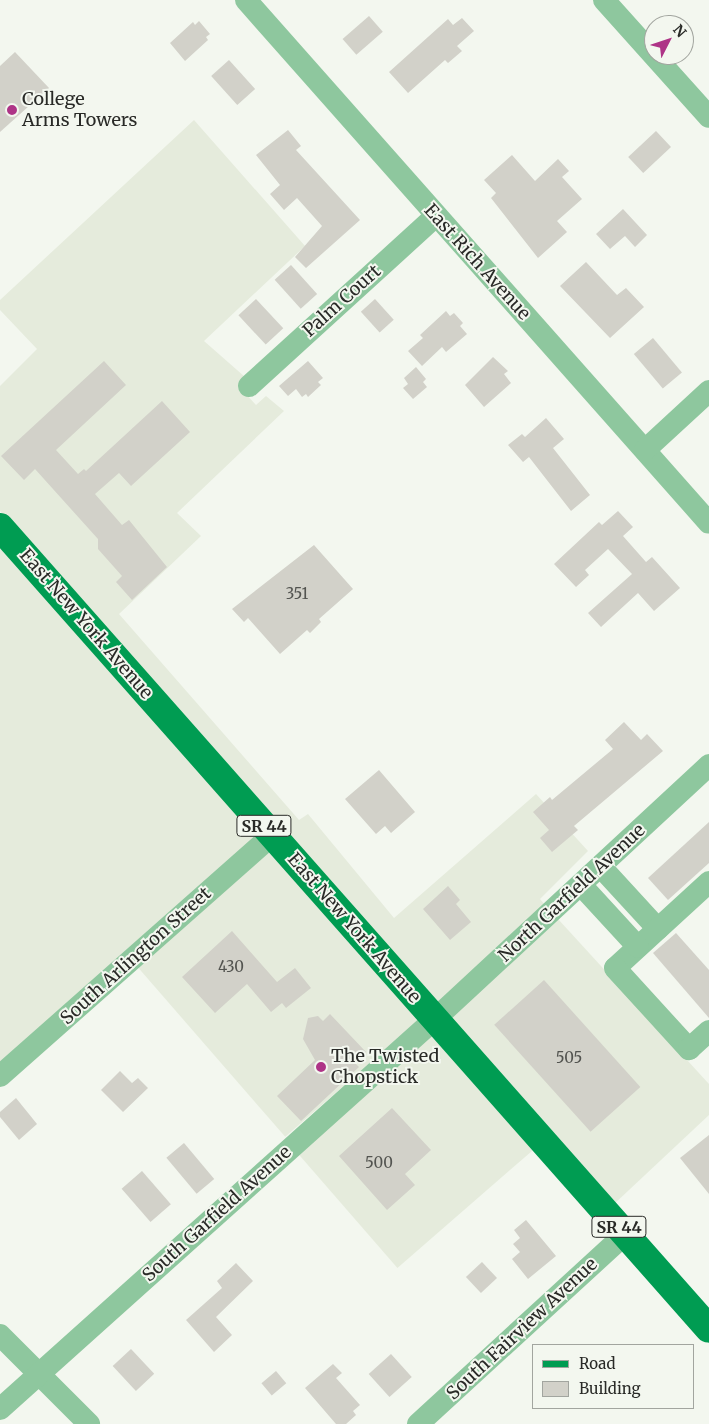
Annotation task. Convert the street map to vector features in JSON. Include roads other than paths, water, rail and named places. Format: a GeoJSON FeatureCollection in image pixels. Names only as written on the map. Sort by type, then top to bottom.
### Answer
{"type":"FeatureCollection","features":[{"type":"Feature","properties":{"kind":"main road","name":"East New York Avenue"},"geometry":{"type":"LineString","coordinates":[[0,527],[709,1329]]}},
{"type":"Feature","properties":{"kind":"street","name":"East Rich Avenue"},"geometry":{"type":"LineString","coordinates":[[246,0],[709,523]]}},
{"type":"Feature","properties":{"kind":"street"},"geometry":{"type":"LineString","coordinates":[[604,0],[709,116]]}},
{"type":"Feature","properties":{"kind":"street","name":"Palm Court"},"geometry":{"type":"LineString","coordinates":[[249,386],[436,216]]}},
{"type":"Feature","properties":{"kind":"street"},"geometry":{"type":"LineString","coordinates":[[645,450],[709,391]]}},
{"type":"Feature","properties":{"kind":"street","name":"North Garfield Avenue"},"geometry":{"type":"LineString","coordinates":[[435,1020],[709,765]]}},
{"type":"Feature","properties":{"kind":"street","name":"South Arlington Street"},"geometry":{"type":"LineString","coordinates":[[0,1076],[272,835]]}},
{"type":"Feature","properties":{"kind":"street"},"geometry":{"type":"LineString","coordinates":[[601,867],[658,929]]}},
{"type":"Feature","properties":{"kind":"street"},"geometry":{"type":"LineString","coordinates":[[709,882],[615,968],[689,1049],[709,1031]]}},
{"type":"Feature","properties":{"kind":"street"},"geometry":{"type":"LineString","coordinates":[[581,885],[638,947]]}},
{"type":"Feature","properties":{"kind":"street","name":"South Garfield Avenue"},"geometry":{"type":"LineString","coordinates":[[0,1409],[435,1020]]}},
{"type":"Feature","properties":{"kind":"street","name":"South Fairview Avenue"},"geometry":{"type":"LineString","coordinates":[[418,1424],[625,1234]]}},
{"type":"Feature","properties":{"kind":"street"},"geometry":{"type":"LineString","coordinates":[[0,1335],[40,1372],[89,1424]]}},
{"type":"Feature","properties":{"kind":"place","name":"College Arms Towers"},"geometry":{"type":"Point","coordinates":[12,110]}},
{"type":"Feature","properties":{"kind":"place","name":"The Twisted Chopstick"},"geometry":{"type":"Point","coordinates":[321,1067]}}]}
